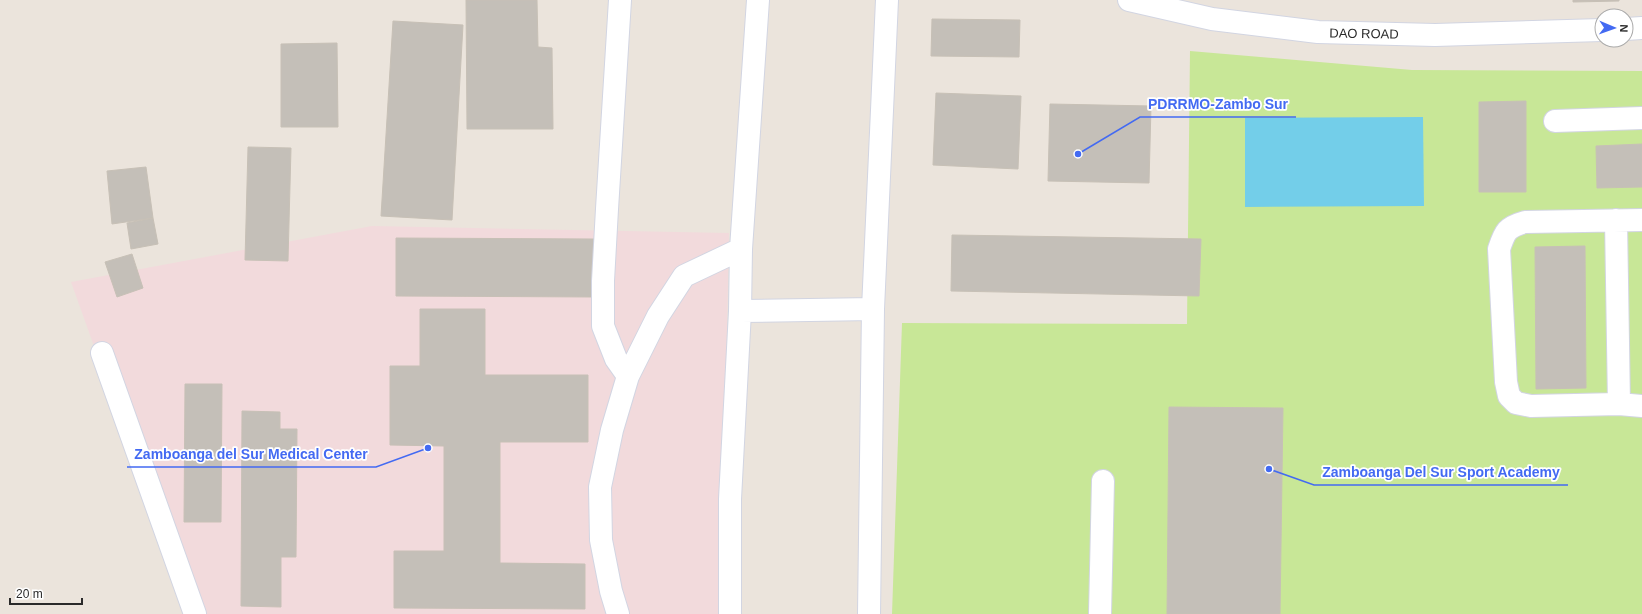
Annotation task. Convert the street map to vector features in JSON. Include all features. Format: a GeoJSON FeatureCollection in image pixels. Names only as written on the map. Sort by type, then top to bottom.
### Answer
{"type":"FeatureCollection","features":[{"type":"Feature","properties":{"kind":"street"},"geometry":{"type":"LineString","coordinates":[[620,0],[603,281],[603,326],[616,359],[628,376]]}},
{"type":"Feature","properties":{"kind":"street"},"geometry":{"type":"LineString","coordinates":[[730,614],[730,500],[740,311],[741,249],[758,0]]}},
{"type":"Feature","properties":{"kind":"street"},"geometry":{"type":"LineString","coordinates":[[869,614],[873,309],[887,0]]}},
{"type":"Feature","properties":{"kind":"street","name":"DAO ROAD"},"geometry":{"type":"LineString","coordinates":[[1129,0],[1212,19],[1318,32],[1435,34],[1594,30]]}},
{"type":"Feature","properties":{"kind":"street"},"geometry":{"type":"LineString","coordinates":[[1555,121],[1642,118]]}},
{"type":"Feature","properties":{"kind":"street"},"geometry":{"type":"LineString","coordinates":[[1616,220],[1619,404]]}},
{"type":"Feature","properties":{"kind":"street"},"geometry":{"type":"LineString","coordinates":[[1642,220],[1525,222],[1512,226],[1504,236],[1500,249],[1506,382],[1509,396],[1516,403],[1531,406],[1619,404],[1642,406]]}},
{"type":"Feature","properties":{"kind":"street"},"geometry":{"type":"LineString","coordinates":[[618,614],[611,591],[601,540],[600,487],[612,430],[628,376],[658,316],[684,276],[741,249]]}},
{"type":"Feature","properties":{"kind":"street"},"geometry":{"type":"LineString","coordinates":[[740,311],[873,309]]}},
{"type":"Feature","properties":{"kind":"street"},"geometry":{"type":"LineString","coordinates":[[102,353],[195,614]]}},
{"type":"Feature","properties":{"kind":"street"},"geometry":{"type":"LineString","coordinates":[[1100,614],[1103,481]]}},
{"type":"Feature","properties":{"kind":"shaded area"},"geometry":{"type":"Polygon","coordinates":[[[372,226],[729,233],[721,614],[190,614],[71,282],[372,226]]]}},
{"type":"Feature","properties":{"kind":"green space"},"geometry":{"type":"Polygon","coordinates":[[[1190,51],[1412,70],[1642,71],[1642,614],[892,614],[902,323],[1187,324],[1190,51]]]}},
{"type":"Feature","properties":{"kind":"water"},"geometry":{"type":"Polygon","coordinates":[[[1423,117],[1424,206],[1245,207],[1245,118],[1423,117]]]}},
{"type":"Feature","properties":{"kind":"building"},"geometry":{"type":"Polygon","coordinates":[[[466,0],[537,0],[538,47],[552,48],[553,129],[467,129],[466,0]]]}},
{"type":"Feature","properties":{"kind":"building"},"geometry":{"type":"Polygon","coordinates":[[[1573,0],[1619,0],[1619,1],[1573,2],[1573,0]]]}},
{"type":"Feature","properties":{"kind":"building"},"geometry":{"type":"Polygon","coordinates":[[[932,19],[1020,20],[1019,57],[931,56],[932,19]]]}},
{"type":"Feature","properties":{"kind":"building"},"geometry":{"type":"Polygon","coordinates":[[[393,21],[463,25],[452,220],[381,216],[393,21]]]}},
{"type":"Feature","properties":{"kind":"building"},"geometry":{"type":"Polygon","coordinates":[[[337,43],[338,127],[281,127],[281,44],[337,43]]]}},
{"type":"Feature","properties":{"kind":"building"},"geometry":{"type":"Polygon","coordinates":[[[936,93],[1021,96],[1018,169],[933,165],[936,93]]]}},
{"type":"Feature","properties":{"kind":"building"},"geometry":{"type":"Polygon","coordinates":[[[1526,101],[1526,192],[1479,192],[1479,102],[1526,101]]]}},
{"type":"Feature","properties":{"kind":"building"},"geometry":{"type":"Polygon","coordinates":[[[1050,104],[1151,106],[1149,183],[1048,181],[1050,104]]]}},
{"type":"Feature","properties":{"kind":"building"},"geometry":{"type":"Polygon","coordinates":[[[1642,144],[1642,187],[1597,188],[1596,146],[1642,144]]]}},
{"type":"Feature","properties":{"kind":"building"},"geometry":{"type":"Polygon","coordinates":[[[248,147],[291,148],[288,261],[245,260],[248,147]]]}},
{"type":"Feature","properties":{"kind":"building"},"geometry":{"type":"Polygon","coordinates":[[[146,167],[153,218],[112,224],[107,171],[146,167]]]}},
{"type":"Feature","properties":{"kind":"building"},"geometry":{"type":"Polygon","coordinates":[[[153,218],[158,244],[131,249],[127,223],[153,218]]]}},
{"type":"Feature","properties":{"kind":"building"},"geometry":{"type":"Polygon","coordinates":[[[952,235],[1201,239],[1199,296],[951,291],[952,235]]]}},
{"type":"Feature","properties":{"kind":"building"},"geometry":{"type":"Polygon","coordinates":[[[396,238],[594,239],[594,297],[396,296],[396,238]]]}},
{"type":"Feature","properties":{"kind":"building"},"geometry":{"type":"Polygon","coordinates":[[[1585,246],[1586,388],[1536,389],[1535,247],[1585,246]]]}},
{"type":"Feature","properties":{"kind":"building"},"geometry":{"type":"Polygon","coordinates":[[[132,254],[143,288],[117,297],[105,262],[132,254]]]}},
{"type":"Feature","properties":{"kind":"building"},"geometry":{"type":"Polygon","coordinates":[[[420,309],[485,309],[485,375],[588,375],[588,442],[500,442],[500,563],[585,564],[585,609],[394,608],[394,551],[444,551],[444,446],[390,445],[390,366],[420,366],[420,309]]]}},
{"type":"Feature","properties":{"kind":"building"},"geometry":{"type":"Polygon","coordinates":[[[185,384],[222,384],[221,522],[184,522],[185,384]]]}},
{"type":"Feature","properties":{"kind":"building"},"geometry":{"type":"Polygon","coordinates":[[[1169,407],[1283,408],[1280,614],[1167,614],[1169,407]]]}},
{"type":"Feature","properties":{"kind":"building"},"geometry":{"type":"Polygon","coordinates":[[[242,411],[280,412],[280,429],[297,429],[296,557],[281,557],[281,607],[241,606],[242,411]]]}},
{"type":"Feature","properties":{"kind":"place","name":"PDRRMO-Zambo Sur"},"geometry":{"type":"Point","coordinates":[1078,154]}},
{"type":"Feature","properties":{"kind":"place","name":"Zamboanga del Sur Medical Center"},"geometry":{"type":"Point","coordinates":[428,448]}},
{"type":"Feature","properties":{"kind":"place","name":"Zamboanga Del Sur Sport Academy"},"geometry":{"type":"Point","coordinates":[1269,469]}}]}
